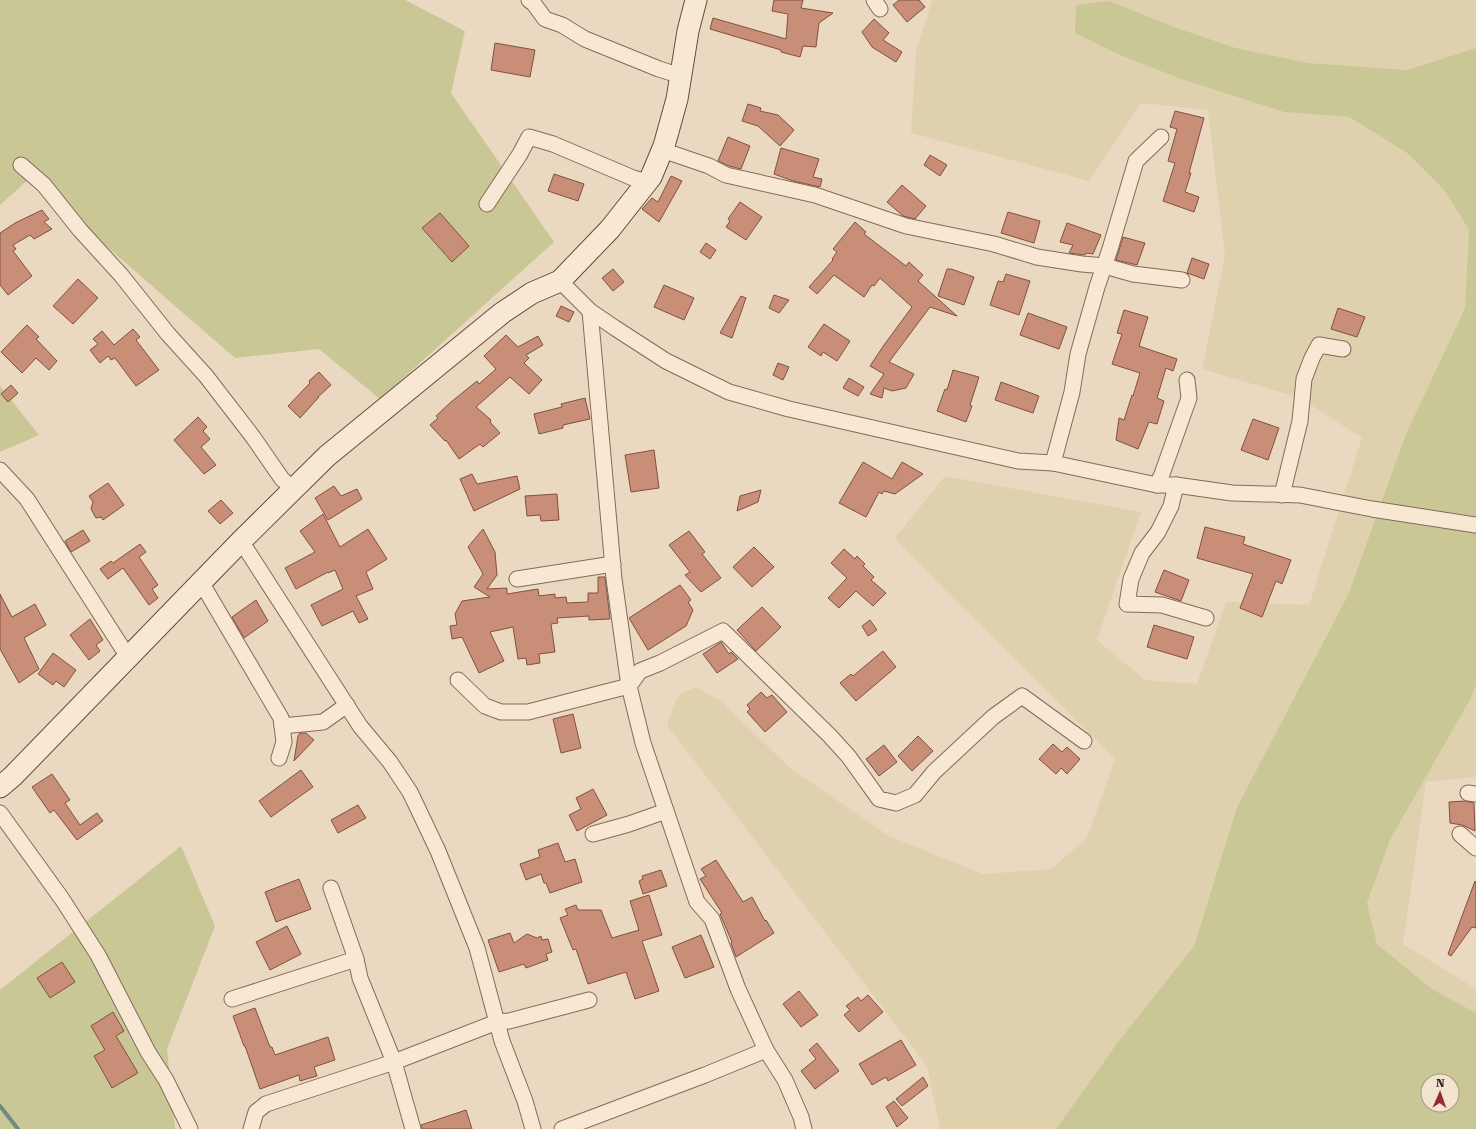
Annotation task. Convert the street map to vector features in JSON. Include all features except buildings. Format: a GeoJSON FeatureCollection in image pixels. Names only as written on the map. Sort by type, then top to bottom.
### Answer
{"type":"FeatureCollection","features":[{"type":"Feature","properties":{"kind":"street"},"geometry":{"type":"LineString","coordinates":[[529,0],[534,4],[545,19],[562,25],[585,39],[659,69],[681,76]]}},
{"type":"Feature","properties":{"kind":"street"},"geometry":{"type":"LineString","coordinates":[[3,778],[128,657],[240,541],[327,456],[502,313],[532,293],[560,281],[610,229],[651,177],[662,150],[677,99],[688,31],[696,0]]}},
{"type":"Feature","properties":{"kind":"street"},"geometry":{"type":"LineString","coordinates":[[486,204],[520,154],[529,137],[553,144],[633,178],[647,182]]}},
{"type":"Feature","properties":{"kind":"street"},"geometry":{"type":"LineString","coordinates":[[1053,463],[1072,392],[1078,354],[1136,161],[1161,137]]}},
{"type":"Feature","properties":{"kind":"street"},"geometry":{"type":"LineString","coordinates":[[662,150],[709,166],[726,175],[815,195],[906,226],[994,244],[1037,257],[1105,266],[1133,274],[1182,280]]}},
{"type":"Feature","properties":{"kind":"street"},"geometry":{"type":"LineString","coordinates":[[21,165],[44,185],[80,230],[122,275],[168,334],[206,376],[253,437],[282,479],[293,489]]}},
{"type":"Feature","properties":{"kind":"street"},"geometry":{"type":"LineString","coordinates":[[560,281],[590,311],[666,361],[728,392],[788,409],[1018,461],[1053,463],[1157,485],[1176,485],[1232,493],[1300,495],[1372,509],[1476,525]]}},
{"type":"Feature","properties":{"kind":"street"},"geometry":{"type":"LineString","coordinates":[[590,311],[613,564],[629,686],[643,743],[697,902],[712,919],[738,989],[766,1050],[785,1080],[801,1117],[804,1129]]}},
{"type":"Feature","properties":{"kind":"street"},"geometry":{"type":"LineString","coordinates":[[1282,494],[1300,422],[1304,379],[1312,358],[1319,345],[1343,349]]}},
{"type":"Feature","properties":{"kind":"street"},"geometry":{"type":"LineString","coordinates":[[1157,485],[1189,398],[1187,380]]}},
{"type":"Feature","properties":{"kind":"street"},"geometry":{"type":"LineString","coordinates":[[0,470],[27,499],[128,657]]}},
{"type":"Feature","properties":{"kind":"street"},"geometry":{"type":"LineString","coordinates":[[1176,485],[1171,506],[1158,532],[1142,553],[1131,579],[1127,604],[1162,605],[1206,618]]}},
{"type":"Feature","properties":{"kind":"street"},"geometry":{"type":"LineString","coordinates":[[240,541],[360,726],[390,762],[410,792],[438,850],[477,948],[502,1041],[525,1101],[533,1129]]}},
{"type":"Feature","properties":{"kind":"street"},"geometry":{"type":"LineString","coordinates":[[517,580],[613,564]]}},
{"type":"Feature","properties":{"kind":"street"},"geometry":{"type":"LineString","coordinates":[[201,582],[282,718],[284,742],[279,758]]}},
{"type":"Feature","properties":{"kind":"street"},"geometry":{"type":"LineString","coordinates":[[458,680],[485,706],[501,712],[528,712],[629,686],[640,671],[660,663],[723,631],[830,736],[849,757],[879,799],[896,803],[915,795],[934,772],[993,717],[1022,696],[1084,741]]}},
{"type":"Feature","properties":{"kind":"street"},"geometry":{"type":"LineString","coordinates":[[282,726],[323,722],[347,705]]}},
{"type":"Feature","properties":{"kind":"street"},"geometry":{"type":"LineString","coordinates":[[593,834],[629,824],[666,811]]}},
{"type":"Feature","properties":{"kind":"street"},"geometry":{"type":"LineString","coordinates":[[0,814],[62,899],[98,955],[148,1052],[166,1080],[190,1129]]}},
{"type":"Feature","properties":{"kind":"street"},"geometry":{"type":"LineString","coordinates":[[1460,834],[1476,848]]}},
{"type":"Feature","properties":{"kind":"street"},"geometry":{"type":"LineString","coordinates":[[331,888],[356,959],[360,978],[394,1062],[413,1129]]}},
{"type":"Feature","properties":{"kind":"street"},"geometry":{"type":"LineString","coordinates":[[232,998],[356,959]]}},
{"type":"Feature","properties":{"kind":"street"},"geometry":{"type":"LineString","coordinates":[[251,1129],[256,1112],[266,1104],[394,1062],[497,1022],[509,1021],[589,1000]]}},
{"type":"Feature","properties":{"kind":"street"},"geometry":{"type":"LineString","coordinates":[[562,1129],[705,1075],[766,1050]]}},
{"type":"Feature","properties":{"kind":"shaded area"},"geometry":{"type":"Polygon","coordinates":[[[0,0],[405,0],[465,31],[451,93],[554,242],[380,399],[319,349],[235,358],[29,179],[0,205],[0,0]]]}},
{"type":"Feature","properties":{"kind":"shaded area"},"geometry":{"type":"Polygon","coordinates":[[[932,0],[1476,0],[1476,48],[1407,70],[1309,63],[1236,48],[1174,27],[1075,33],[1115,53],[1181,79],[1284,112],[1349,117],[1407,153],[1445,191],[1469,230],[1465,308],[1406,434],[1348,595],[1237,807],[1194,946],[1118,1042],[1056,1129],[940,1129],[927,1066],[667,725],[674,704],[681,694],[696,687],[722,702],[790,768],[889,836],[983,874],[1051,869],[1087,838],[1115,759],[936,581],[895,538],[945,476],[1141,512],[1097,640],[1145,680],[1197,684],[1226,602],[1309,605],[1362,438],[1300,398],[1202,369],[1225,256],[1208,110],[1141,103],[1089,181],[911,133],[916,51],[932,0]]]}},
{"type":"Feature","properties":{"kind":"shaded area"},"geometry":{"type":"Polygon","coordinates":[[[1109,1],[1174,27],[1236,48],[1309,63],[1407,70],[1476,48],[1476,685],[1471,698],[1390,840],[1367,903],[1377,944],[1432,989],[1476,1013],[1476,1129],[1056,1129],[1118,1042],[1194,946],[1237,807],[1348,595],[1406,434],[1465,308],[1469,230],[1445,191],[1407,153],[1349,117],[1284,112],[1181,79],[1115,53],[1075,33],[1076,5],[1109,1]]]}},
{"type":"Feature","properties":{"kind":"shaded area"},"geometry":{"type":"Polygon","coordinates":[[[0,386],[39,435],[0,452],[0,386]]]}},
{"type":"Feature","properties":{"kind":"shaded area"},"geometry":{"type":"Polygon","coordinates":[[[1476,685],[1476,777],[1426,782],[1403,944],[1476,989],[1476,1013],[1432,989],[1377,944],[1367,903],[1390,840],[1471,698],[1476,685]]]}},
{"type":"Feature","properties":{"kind":"shaded area"},"geometry":{"type":"Polygon","coordinates":[[[181,846],[215,926],[167,1049],[175,1129],[0,1129],[0,990],[181,846]]]}},
{"type":"Feature","properties":{"kind":"waterway"},"geometry":{"type":"LineString","coordinates":[[0,1106],[18,1129]]}}]}
